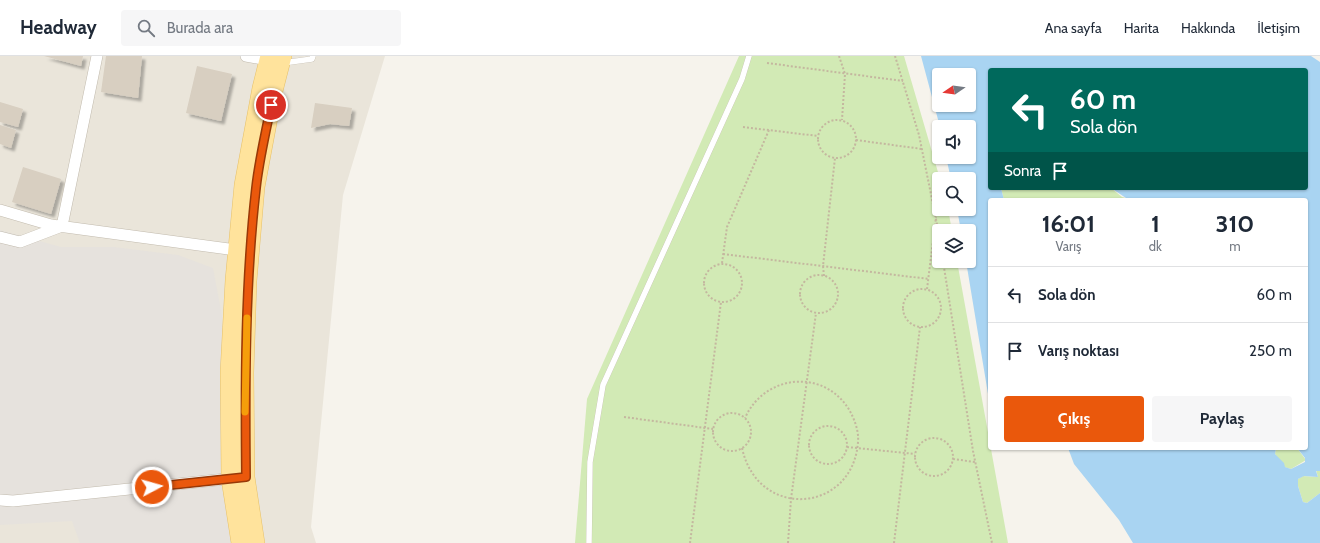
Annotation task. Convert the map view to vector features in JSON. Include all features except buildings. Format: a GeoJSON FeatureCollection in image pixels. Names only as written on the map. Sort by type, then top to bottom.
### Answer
{"type":"FeatureCollection","features":[{"type":"Feature","properties":{"kind":"main road"},"geometry":{"type":"LineString","coordinates":[[240,543],[238,478],[229,372],[236,250],[242,185],[261,88],[275,59]]}},
{"type":"Feature","properties":{"kind":"main road"},"geometry":{"type":"LineString","coordinates":[[256,543],[238,478],[245,374],[248,281],[256,187],[274,91],[275,59]]}},
{"type":"Feature","properties":{"kind":"street"},"geometry":{"type":"LineString","coordinates":[[62,226],[97,56]]}},
{"type":"Feature","properties":{"kind":"street"},"geometry":{"type":"LineString","coordinates":[[246,56],[275,59]]}},
{"type":"Feature","properties":{"kind":"street"},"geometry":{"type":"LineString","coordinates":[[0,210],[51,225],[236,250]]}},
{"type":"Feature","properties":{"kind":"street"},"geometry":{"type":"LineString","coordinates":[[0,237],[20,242],[62,226]]}},
{"type":"Feature","properties":{"kind":"street"},"geometry":{"type":"LineString","coordinates":[[0,500],[13,501],[238,478]]}},
{"type":"Feature","properties":{"kind":"lane"},"geometry":{"type":"LineString","coordinates":[[275,59],[312,59],[313,56]]}},
{"type":"Feature","properties":{"kind":"lane"},"geometry":{"type":"LineString","coordinates":[[589,543],[590,462],[602,385],[742,79],[749,56]]}},
{"type":"Feature","properties":{"kind":"path"},"geometry":{"type":"LineString","coordinates":[[839,56],[845,74],[842,120]]}},
{"type":"Feature","properties":{"kind":"path"},"geometry":{"type":"LineString","coordinates":[[895,56],[922,149],[932,195]]}},
{"type":"Feature","properties":{"kind":"path"},"geometry":{"type":"LineString","coordinates":[[767,63],[902,81]]}},
{"type":"Feature","properties":{"kind":"path"},"geometry":{"type":"LineString","coordinates":[[842,120],[852,128],[856,140],[851,152],[841,158],[835,158],[823,153],[818,142],[818,136],[823,125],[829,121],[842,120]]}},
{"type":"Feature","properties":{"kind":"path"},"geometry":{"type":"LineString","coordinates":[[743,127],[818,136]]}},
{"type":"Feature","properties":{"kind":"path"},"geometry":{"type":"LineString","coordinates":[[722,263],[727,226],[769,130]]}},
{"type":"Feature","properties":{"kind":"path"},"geometry":{"type":"LineString","coordinates":[[856,140],[922,149]]}},
{"type":"Feature","properties":{"kind":"path"},"geometry":{"type":"LineString","coordinates":[[824,276],[823,266],[835,158]]}},
{"type":"Feature","properties":{"kind":"path"},"geometry":{"type":"LineString","coordinates":[[927,289],[936,216]]}},
{"type":"Feature","properties":{"kind":"path"},"geometry":{"type":"LineString","coordinates":[[723,254],[929,279]]}},
{"type":"Feature","properties":{"kind":"path"},"geometry":{"type":"LineString","coordinates":[[722,263],[734,267],[739,272],[742,284],[738,295],[727,302],[715,300],[706,292],[704,280],[710,269],[722,263]]}},
{"type":"Feature","properties":{"kind":"path"},"geometry":{"type":"LineString","coordinates":[[944,268],[975,462],[992,543]]}},
{"type":"Feature","properties":{"kind":"path"},"geometry":{"type":"LineString","coordinates":[[824,276],[834,283],[838,296],[836,302],[828,311],[816,314],[811,312],[802,304],[800,291],[801,286],[811,277],[824,276]]}},
{"type":"Feature","properties":{"kind":"path"},"geometry":{"type":"LineString","coordinates":[[927,289],[938,297],[941,309],[940,315],[932,324],[920,327],[914,325],[905,317],[903,305],[909,294],[914,290],[927,289]]}},
{"type":"Feature","properties":{"kind":"path"},"geometry":{"type":"LineString","coordinates":[[690,543],[721,302]]}},
{"type":"Feature","properties":{"kind":"path"},"geometry":{"type":"LineString","coordinates":[[788,543],[791,499],[816,314]]}},
{"type":"Feature","properties":{"kind":"path"},"geometry":{"type":"LineString","coordinates":[[894,543],[920,327]]}},
{"type":"Feature","properties":{"kind":"path"},"geometry":{"type":"LineString","coordinates":[[742,448],[745,464],[756,481],[772,493],[791,499],[811,498],[830,491],[845,478],[855,460],[858,440],[856,422],[847,405],[833,392],[816,384],[806,382],[797,381],[779,385],[762,394],[750,408],[745,418]]}},
{"type":"Feature","properties":{"kind":"path"},"geometry":{"type":"LineString","coordinates":[[737,413],[745,418],[750,426],[751,433],[750,439],[742,448],[730,451],[719,446],[715,441],[713,429],[718,418],[724,414],[737,413]]}},
{"type":"Feature","properties":{"kind":"path"},"geometry":{"type":"LineString","coordinates":[[624,417],[713,429]]}},
{"type":"Feature","properties":{"kind":"path"},"geometry":{"type":"LineString","coordinates":[[833,426],[844,434],[847,447],[842,458],[838,462],[826,464],[815,459],[811,454],[809,442],[814,431],[820,427],[833,426]]}},
{"type":"Feature","properties":{"kind":"path"},"geometry":{"type":"LineString","coordinates":[[939,439],[950,446],[953,459],[949,470],[938,476],[932,476],[926,475],[917,466],[915,454],[921,443],[926,440],[939,439]]}},
{"type":"Feature","properties":{"kind":"path"},"geometry":{"type":"LineString","coordinates":[[847,447],[915,454]]}},
{"type":"Feature","properties":{"kind":"path"},"geometry":{"type":"LineString","coordinates":[[953,459],[975,462]]}},
{"type":"Feature","properties":{"kind":"shaded area"},"geometry":{"type":"Polygon","coordinates":[[[0,56],[385,56],[343,195],[311,527],[316,543],[0,543],[0,56]]]}},
{"type":"Feature","properties":{"kind":"shaded area"},"geometry":{"type":"Polygon","coordinates":[[[0,230],[61,247],[114,247],[178,255],[213,268],[222,316],[220,444],[232,543],[80,543],[72,521],[0,525],[0,230]]]}},
{"type":"Feature","properties":{"kind":"green space"},"geometry":{"type":"Polygon","coordinates":[[[739,56],[904,56],[932,152],[932,164],[936,164],[938,172],[932,172],[932,216],[949,216],[951,224],[932,224],[932,268],[958,268],[988,432],[988,450],[991,450],[1008,543],[575,543],[587,399],[739,56]]]}},
{"type":"Feature","properties":{"kind":"green space"},"geometry":{"type":"Polygon","coordinates":[[[1002,190],[1113,190],[1125,198],[1004,198],[1002,190]]]}},
{"type":"Feature","properties":{"kind":"green space"},"geometry":{"type":"Polygon","coordinates":[[[1276,450],[1298,450],[1306,460],[1291,469],[1284,467],[1275,454],[1276,450]]]}},
{"type":"Feature","properties":{"kind":"green space"},"geometry":{"type":"Polygon","coordinates":[[[1316,470],[1320,471],[1320,493],[1307,503],[1303,502],[1298,486],[1298,479],[1303,476],[1318,477],[1316,470]]]}},
{"type":"Feature","properties":{"kind":"water"},"geometry":{"type":"Polygon","coordinates":[[[921,56],[1311,56],[1320,62],[1320,471],[1316,471],[1318,477],[1304,476],[1298,479],[1298,486],[1303,502],[1307,503],[1320,493],[1320,543],[1133,543],[1119,520],[1074,464],[1069,450],[1276,450],[1275,454],[1284,463],[1285,467],[1291,469],[1305,462],[1305,458],[1299,450],[1308,450],[1308,198],[1126,198],[1114,190],[1308,190],[1308,68],[988,68],[988,190],[1002,190],[1004,198],[988,198],[988,394],[967,268],[976,268],[976,224],[960,224],[958,216],[976,216],[976,172],[949,172],[948,164],[976,164],[976,120],[938,120],[936,112],[976,112],[976,68],[932,68],[932,97],[921,56]]]}},
{"type":"Feature","properties":{"kind":"slow traffic"},"geometry":{"type":"LineString","coordinates":[[245,412],[247,318]]}},
{"type":"Feature","properties":{"kind":"route"},"geometry":{"type":"LineString","coordinates":[[152,487],[246,477],[245,374],[248,281],[256,187],[271,105]]}}]}
